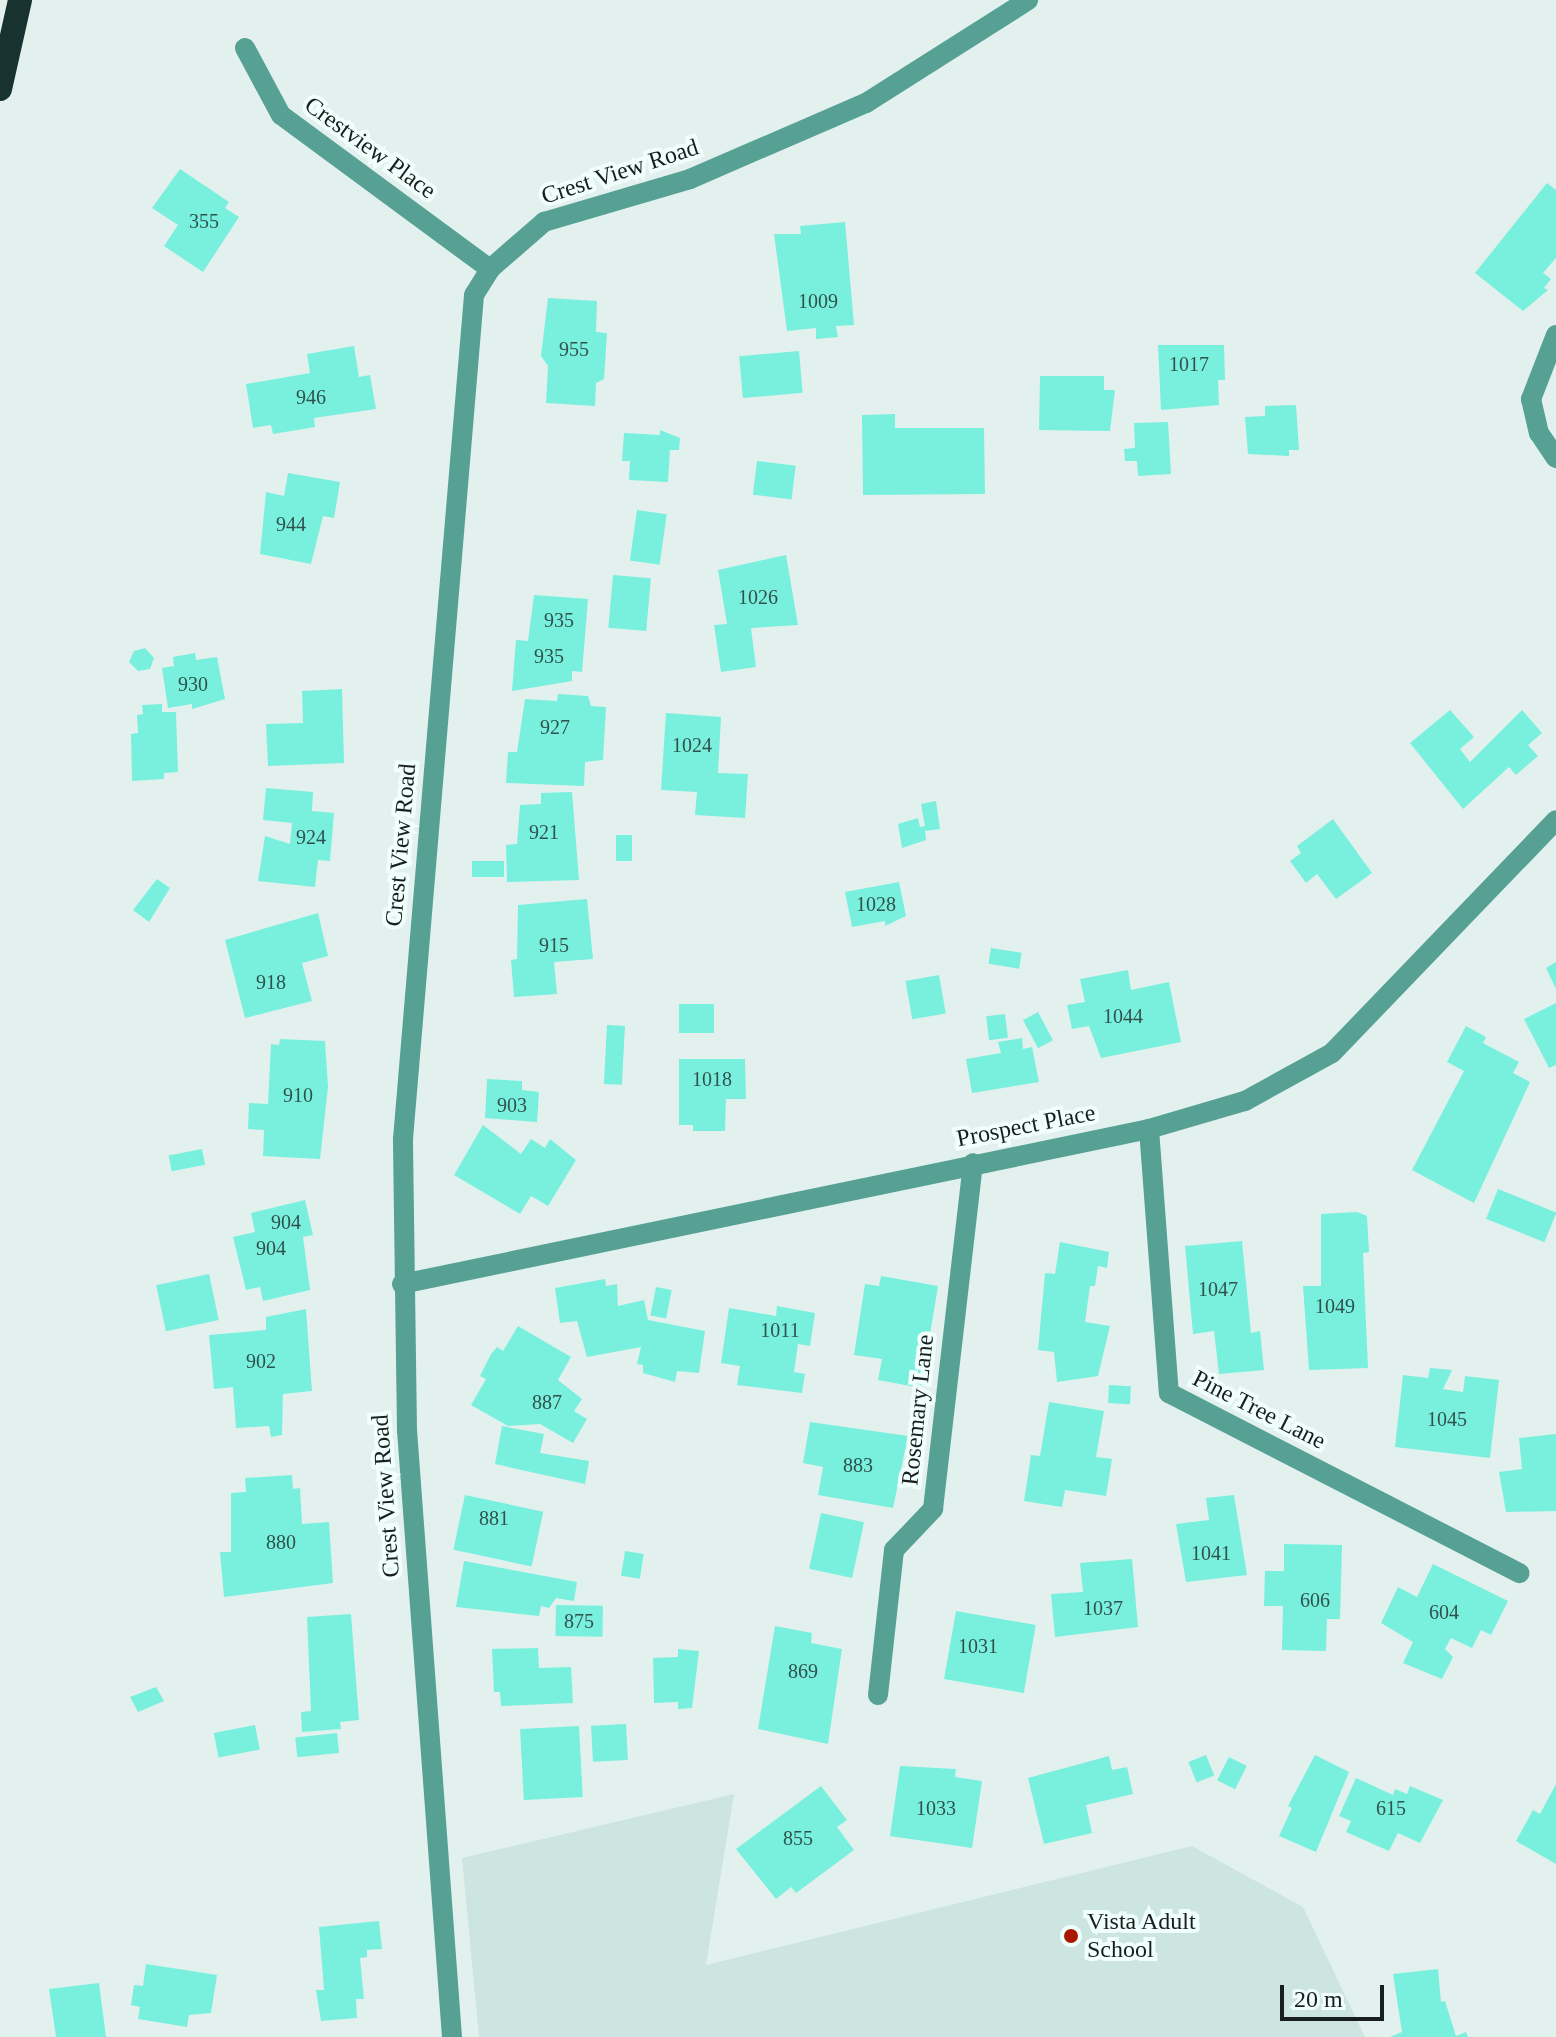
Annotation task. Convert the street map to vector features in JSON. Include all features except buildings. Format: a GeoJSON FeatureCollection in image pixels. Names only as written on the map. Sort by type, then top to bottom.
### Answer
{"type":"FeatureCollection","features":[{"type":"Feature","properties":{"kind":"highway"},"geometry":{"type":"LineString","coordinates":[[0,89],[20,0]]}},
{"type":"Feature","properties":{"kind":"street","name":"Crest View Road"},"geometry":{"type":"LineString","coordinates":[[452,2037],[408,1445],[402,1284],[403,1139],[474,295],[490,269],[544,222],[690,179],[866,103],[1028,0]]}},
{"type":"Feature","properties":{"kind":"street","name":"Crestview Place"},"geometry":{"type":"LineString","coordinates":[[245,48],[281,115],[490,269]]}},
{"type":"Feature","properties":{"kind":"street"},"geometry":{"type":"LineString","coordinates":[[1556,335],[1531,399],[1539,433],[1556,458]]}},
{"type":"Feature","properties":{"kind":"street","name":"Prospect Place"},"geometry":{"type":"LineString","coordinates":[[402,1284],[973,1163],[1149,1129],[1245,1101],[1332,1053],[1556,820]]}},
{"type":"Feature","properties":{"kind":"street","name":"Pine Tree Lane"},"geometry":{"type":"LineString","coordinates":[[1149,1129],[1169,1393],[1519,1573]]}},
{"type":"Feature","properties":{"kind":"street","name":"Rosemary Lane"},"geometry":{"type":"LineString","coordinates":[[878,1695],[894,1550],[933,1509],[973,1163]]}},
{"type":"Feature","properties":{"kind":"shaded area","name":"Vista Adult School"},"geometry":{"type":"Polygon","coordinates":[[[734,1794],[706,1965],[1192,1846],[1303,1907],[1365,2037],[479,2037],[462,1858],[734,1794]]]}},
{"type":"Feature","properties":{"kind":"place","name":"Vista Adult School"},"geometry":{"type":"Point","coordinates":[1071,1936]}}]}
